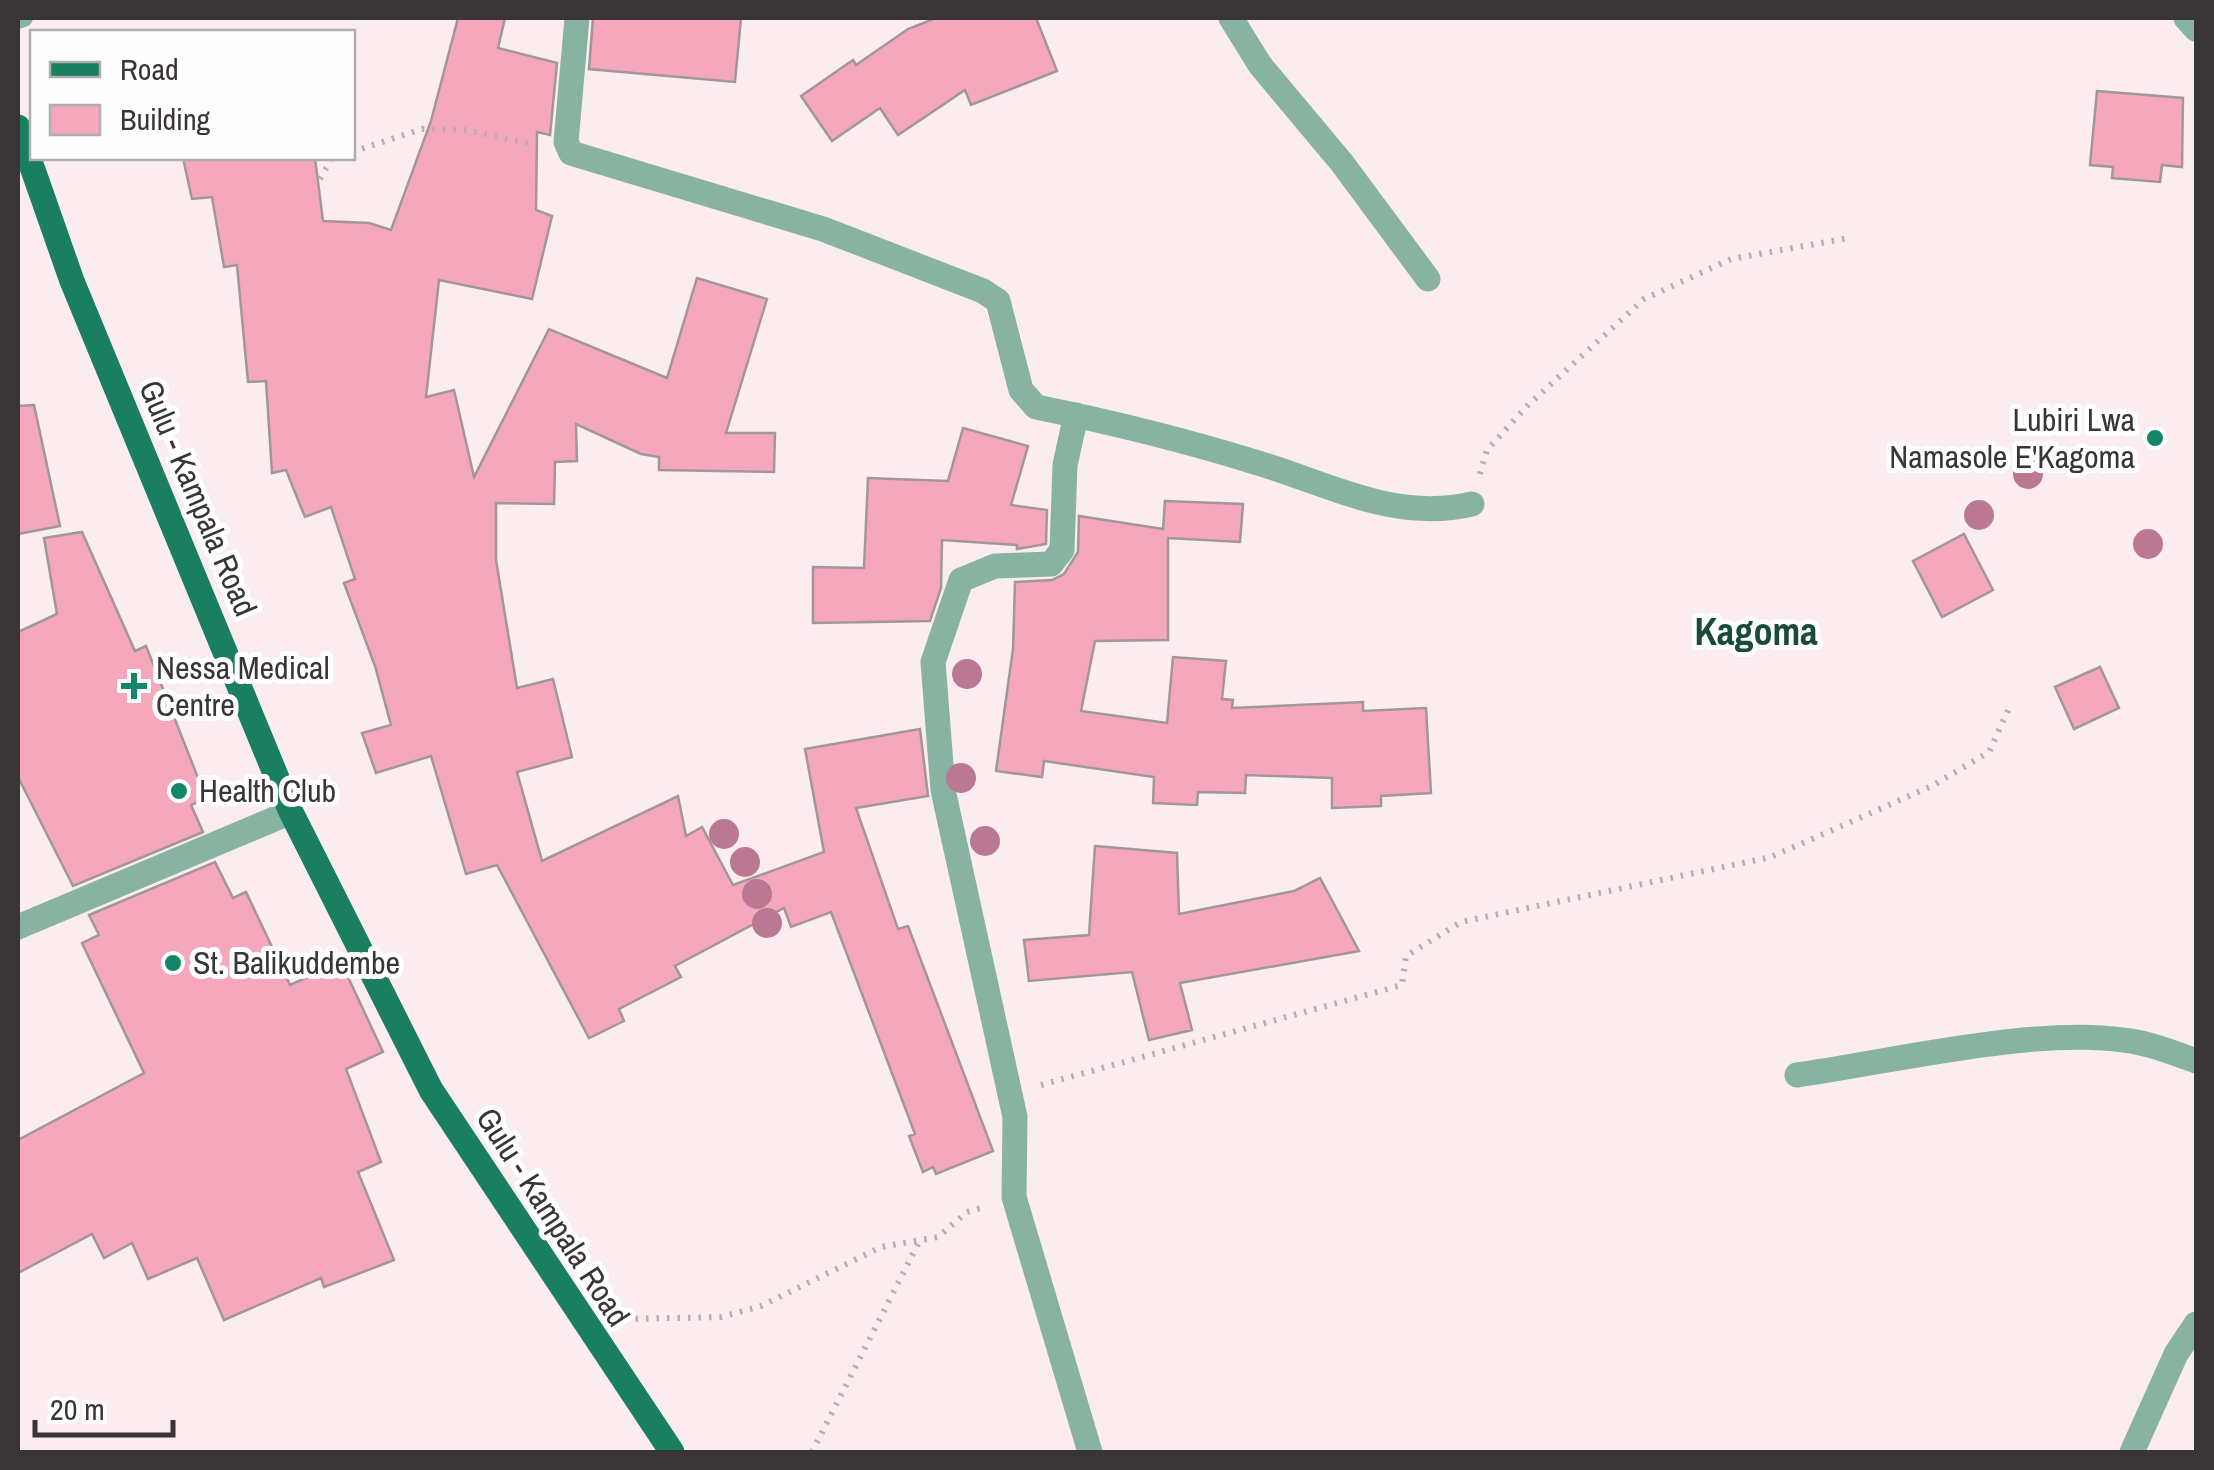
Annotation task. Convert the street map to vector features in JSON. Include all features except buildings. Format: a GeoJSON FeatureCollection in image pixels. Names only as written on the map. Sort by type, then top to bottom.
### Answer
{"type":"FeatureCollection","features":[{"type":"Feature","properties":{"kind":"main road","name":"Gulu - Kampala Road"},"geometry":{"type":"LineString","coordinates":[[18,127],[72,280],[291,812],[431,1090],[581,1322],[672,1452]]}},
{"type":"Feature","properties":{"kind":"street"},"geometry":{"type":"LineString","coordinates":[[576,18],[566,142],[571,152],[823,229],[982,291],[998,301],[1021,390],[1036,408],[1106,418],[1263,464],[1351,498],[1447,510],[1472,504]]}},
{"type":"Feature","properties":{"kind":"street"},"geometry":{"type":"LineString","coordinates":[[1231,18],[1260,64],[1342,163],[1428,279]]}},
{"type":"Feature","properties":{"kind":"street"},"geometry":{"type":"LineString","coordinates":[[2186,18],[2196,29]]}},
{"type":"Feature","properties":{"kind":"street"},"geometry":{"type":"LineString","coordinates":[[1076,415],[1065,464],[1062,550],[1051,564],[995,566],[960,580],[933,662],[943,790],[1015,1117],[1011,1154],[1014,1197],[1090,1452]]}},
{"type":"Feature","properties":{"kind":"street"},"geometry":{"type":"LineString","coordinates":[[18,927],[291,812]]}},
{"type":"Feature","properties":{"kind":"street"},"geometry":{"type":"LineString","coordinates":[[1797,1076],[2010,1043],[2082,1038],[2121,1039],[2196,1061]]}},
{"type":"Feature","properties":{"kind":"street"},"geometry":{"type":"LineString","coordinates":[[2132,1452],[2176,1354],[2196,1324]]}},
{"type":"Feature","properties":{"kind":"path"},"geometry":{"type":"LineString","coordinates":[[355,151],[422,129],[467,130],[571,152]]}},
{"type":"Feature","properties":{"kind":"path"},"geometry":{"type":"LineString","coordinates":[[320,179],[331,160]]}},
{"type":"Feature","properties":{"kind":"path"},"geometry":{"type":"LineString","coordinates":[[1472,504],[1487,450],[1588,347],[1644,299],[1731,259],[1849,238]]}},
{"type":"Feature","properties":{"kind":"path"},"geometry":{"type":"LineString","coordinates":[[1039,1103],[1040,1085],[1402,985],[1406,956],[1462,922],[1771,856],[1932,786],[1989,752],[2010,706]]}},
{"type":"Feature","properties":{"kind":"path"},"geometry":{"type":"LineString","coordinates":[[581,1322],[692,1314],[721,1317],[761,1306],[881,1248],[938,1237],[967,1212],[1014,1197]]}},
{"type":"Feature","properties":{"kind":"path"},"geometry":{"type":"LineString","coordinates":[[812,1452],[919,1243]]}},
{"type":"Feature","properties":{"kind":"place","name":"Lubiri Lwa Namasole E'Kagoma"},"geometry":{"type":"Point","coordinates":[2155,438]}},
{"type":"Feature","properties":{"kind":"place","name":"Nessa Medical Centre"},"geometry":{"type":"Point","coordinates":[134,686]}},
{"type":"Feature","properties":{"kind":"place","name":"Health Club"},"geometry":{"type":"Point","coordinates":[179,791]}},
{"type":"Feature","properties":{"kind":"place","name":"St. Balikuddembe"},"geometry":{"type":"Point","coordinates":[173,963]}},
{"type":"Feature","properties":{"kind":"district","name":"Kagoma"},"geometry":{"type":"Point","coordinates":[1756,632]}}]}
